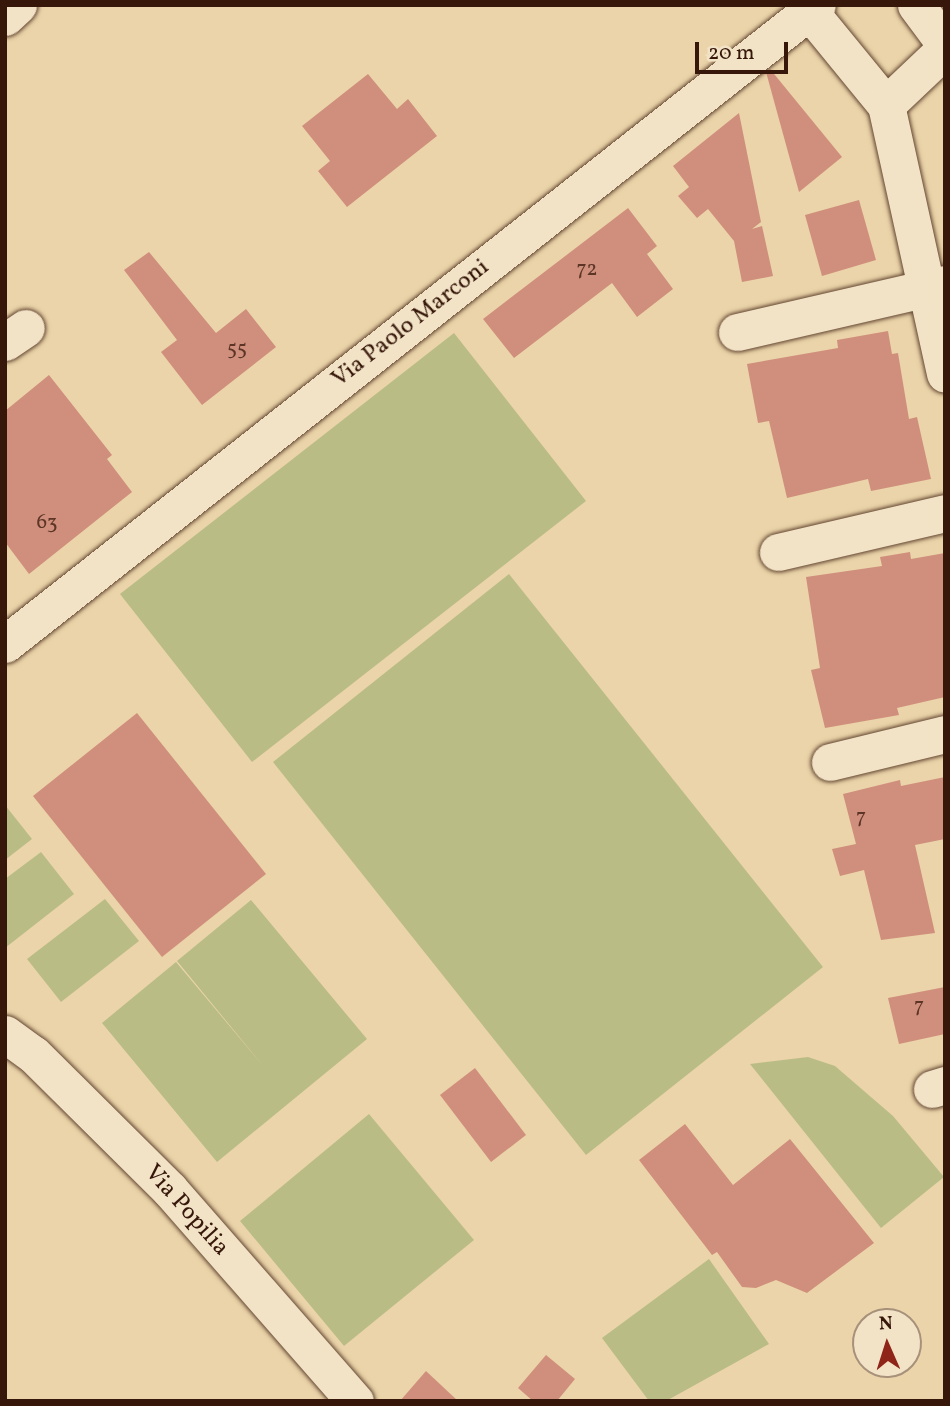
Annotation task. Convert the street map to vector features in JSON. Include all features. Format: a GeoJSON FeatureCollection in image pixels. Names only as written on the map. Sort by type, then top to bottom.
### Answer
{"type":"FeatureCollection","features":[{"type":"Feature","properties":{"kind":"street"},"geometry":{"type":"LineString","coordinates":[[5,17],[18,5]]}},
{"type":"Feature","properties":{"kind":"street"},"geometry":{"type":"LineString","coordinates":[[886,105],[945,46],[916,5]]}},
{"type":"Feature","properties":{"kind":"street"},"geometry":{"type":"LineString","coordinates":[[813,8],[886,105],[935,286],[945,374]]}},
{"type":"Feature","properties":{"kind":"street","name":"Via Paolo Marconi"},"geometry":{"type":"LineString","coordinates":[[11,627],[813,8]]}},
{"type":"Feature","properties":{"kind":"street"},"geometry":{"type":"LineString","coordinates":[[737,332],[935,286]]}},
{"type":"Feature","properties":{"kind":"street"},"geometry":{"type":"LineString","coordinates":[[778,552],[945,513]]}},
{"type":"Feature","properties":{"kind":"street"},"geometry":{"type":"LineString","coordinates":[[830,762],[945,734]]}},
{"type":"Feature","properties":{"kind":"street","name":"Via Popilia"},"geometry":{"type":"LineString","coordinates":[[5,1034],[33,1054],[170,1190],[355,1401]]}},
{"type":"Feature","properties":{"kind":"green space"},"geometry":{"type":"Polygon","coordinates":[[[454,333],[586,501],[252,762],[120,594],[454,333]]]}},
{"type":"Feature","properties":{"kind":"green space"},"geometry":{"type":"Polygon","coordinates":[[[509,574],[823,967],[586,1155],[273,762],[509,574]]]}},
{"type":"Feature","properties":{"kind":"green space"},"geometry":{"type":"Polygon","coordinates":[[[5,805],[32,839],[5,860],[5,805]]]}},
{"type":"Feature","properties":{"kind":"green space"},"geometry":{"type":"Polygon","coordinates":[[[41,852],[74,894],[5,948],[5,879],[41,852]]]}},
{"type":"Feature","properties":{"kind":"green space"},"geometry":{"type":"Polygon","coordinates":[[[105,899],[139,941],[61,1002],[27,959],[105,899]]]}},
{"type":"Feature","properties":{"kind":"green space"},"geometry":{"type":"Polygon","coordinates":[[[251,900],[367,1039],[217,1162],[102,1023],[176,962],[264,1067],[177,961],[251,900]]]}},
{"type":"Feature","properties":{"kind":"green space"},"geometry":{"type":"Polygon","coordinates":[[[808,1057],[835,1066],[893,1116],[944,1177],[881,1228],[750,1064],[808,1057]]]}},
{"type":"Feature","properties":{"kind":"green space"},"geometry":{"type":"Polygon","coordinates":[[[369,1114],[474,1240],[344,1346],[240,1221],[369,1114]]]}},
{"type":"Feature","properties":{"kind":"green space"},"geometry":{"type":"Polygon","coordinates":[[[709,1259],[769,1344],[666,1401],[649,1401],[602,1338],[709,1259]]]}},
{"type":"Feature","properties":{"kind":"building"},"geometry":{"type":"Polygon","coordinates":[[[770,69],[842,157],[799,192],[766,72],[770,69]]]}},
{"type":"Feature","properties":{"kind":"building"},"geometry":{"type":"Polygon","coordinates":[[[368,74],[397,109],[408,99],[437,136],[347,207],[318,171],[330,161],[302,126],[368,74]]]}},
{"type":"Feature","properties":{"kind":"building"},"geometry":{"type":"Polygon","coordinates":[[[739,113],[761,222],[752,229],[762,226],[773,276],[742,282],[734,241],[708,209],[697,218],[678,196],[689,187],[673,166],[739,113]]]}},
{"type":"Feature","properties":{"kind":"building"},"geometry":{"type":"Polygon","coordinates":[[[859,200],[876,260],[822,276],[805,215],[859,200]]]}},
{"type":"Feature","properties":{"kind":"building"},"geometry":{"type":"Polygon","coordinates":[[[628,208],[657,246],[647,254],[673,289],[637,317],[612,283],[514,358],[483,319],[628,208]]]}},
{"type":"Feature","properties":{"kind":"building"},"geometry":{"type":"Polygon","coordinates":[[[149,252],[216,333],[246,309],[276,347],[202,405],[161,352],[177,340],[124,270],[149,252]]]}},
{"type":"Feature","properties":{"kind":"building"},"geometry":{"type":"Polygon","coordinates":[[[888,331],[892,354],[898,353],[909,419],[917,417],[931,479],[871,491],[868,479],[787,498],[769,421],[758,423],[747,364],[838,348],[837,340],[888,331]]]}},
{"type":"Feature","properties":{"kind":"building"},"geometry":{"type":"Polygon","coordinates":[[[49,375],[112,455],[107,459],[132,492],[29,574],[5,542],[5,411],[49,375]]]}},
{"type":"Feature","properties":{"kind":"building"},"geometry":{"type":"Polygon","coordinates":[[[910,552],[911,559],[945,553],[945,697],[897,708],[899,715],[825,728],[811,670],[820,668],[806,577],[882,566],[880,557],[910,552]]]}},
{"type":"Feature","properties":{"kind":"building"},"geometry":{"type":"Polygon","coordinates":[[[137,713],[266,874],[162,957],[33,796],[137,713]]]}},
{"type":"Feature","properties":{"kind":"building"},"geometry":{"type":"Polygon","coordinates":[[[945,777],[945,839],[915,845],[935,933],[881,940],[864,870],[840,876],[832,849],[856,844],[843,794],[900,780],[901,786],[945,777]]]}},
{"type":"Feature","properties":{"kind":"building"},"geometry":{"type":"Polygon","coordinates":[[[945,987],[945,1034],[899,1044],[888,998],[945,987]]]}},
{"type":"Feature","properties":{"kind":"building"},"geometry":{"type":"Polygon","coordinates":[[[475,1068],[526,1135],[491,1162],[440,1095],[475,1068]]]}},
{"type":"Feature","properties":{"kind":"building"},"geometry":{"type":"Polygon","coordinates":[[[685,1124],[733,1185],[790,1139],[874,1243],[807,1293],[776,1280],[756,1288],[742,1287],[717,1252],[712,1255],[639,1160],[685,1124]]]}},
{"type":"Feature","properties":{"kind":"building"},"geometry":{"type":"Polygon","coordinates":[[[546,1355],[575,1379],[557,1401],[533,1401],[518,1388],[546,1355]]]}},
{"type":"Feature","properties":{"kind":"building"},"geometry":{"type":"Polygon","coordinates":[[[426,1371],[458,1401],[400,1401],[426,1371]]]}}]}
